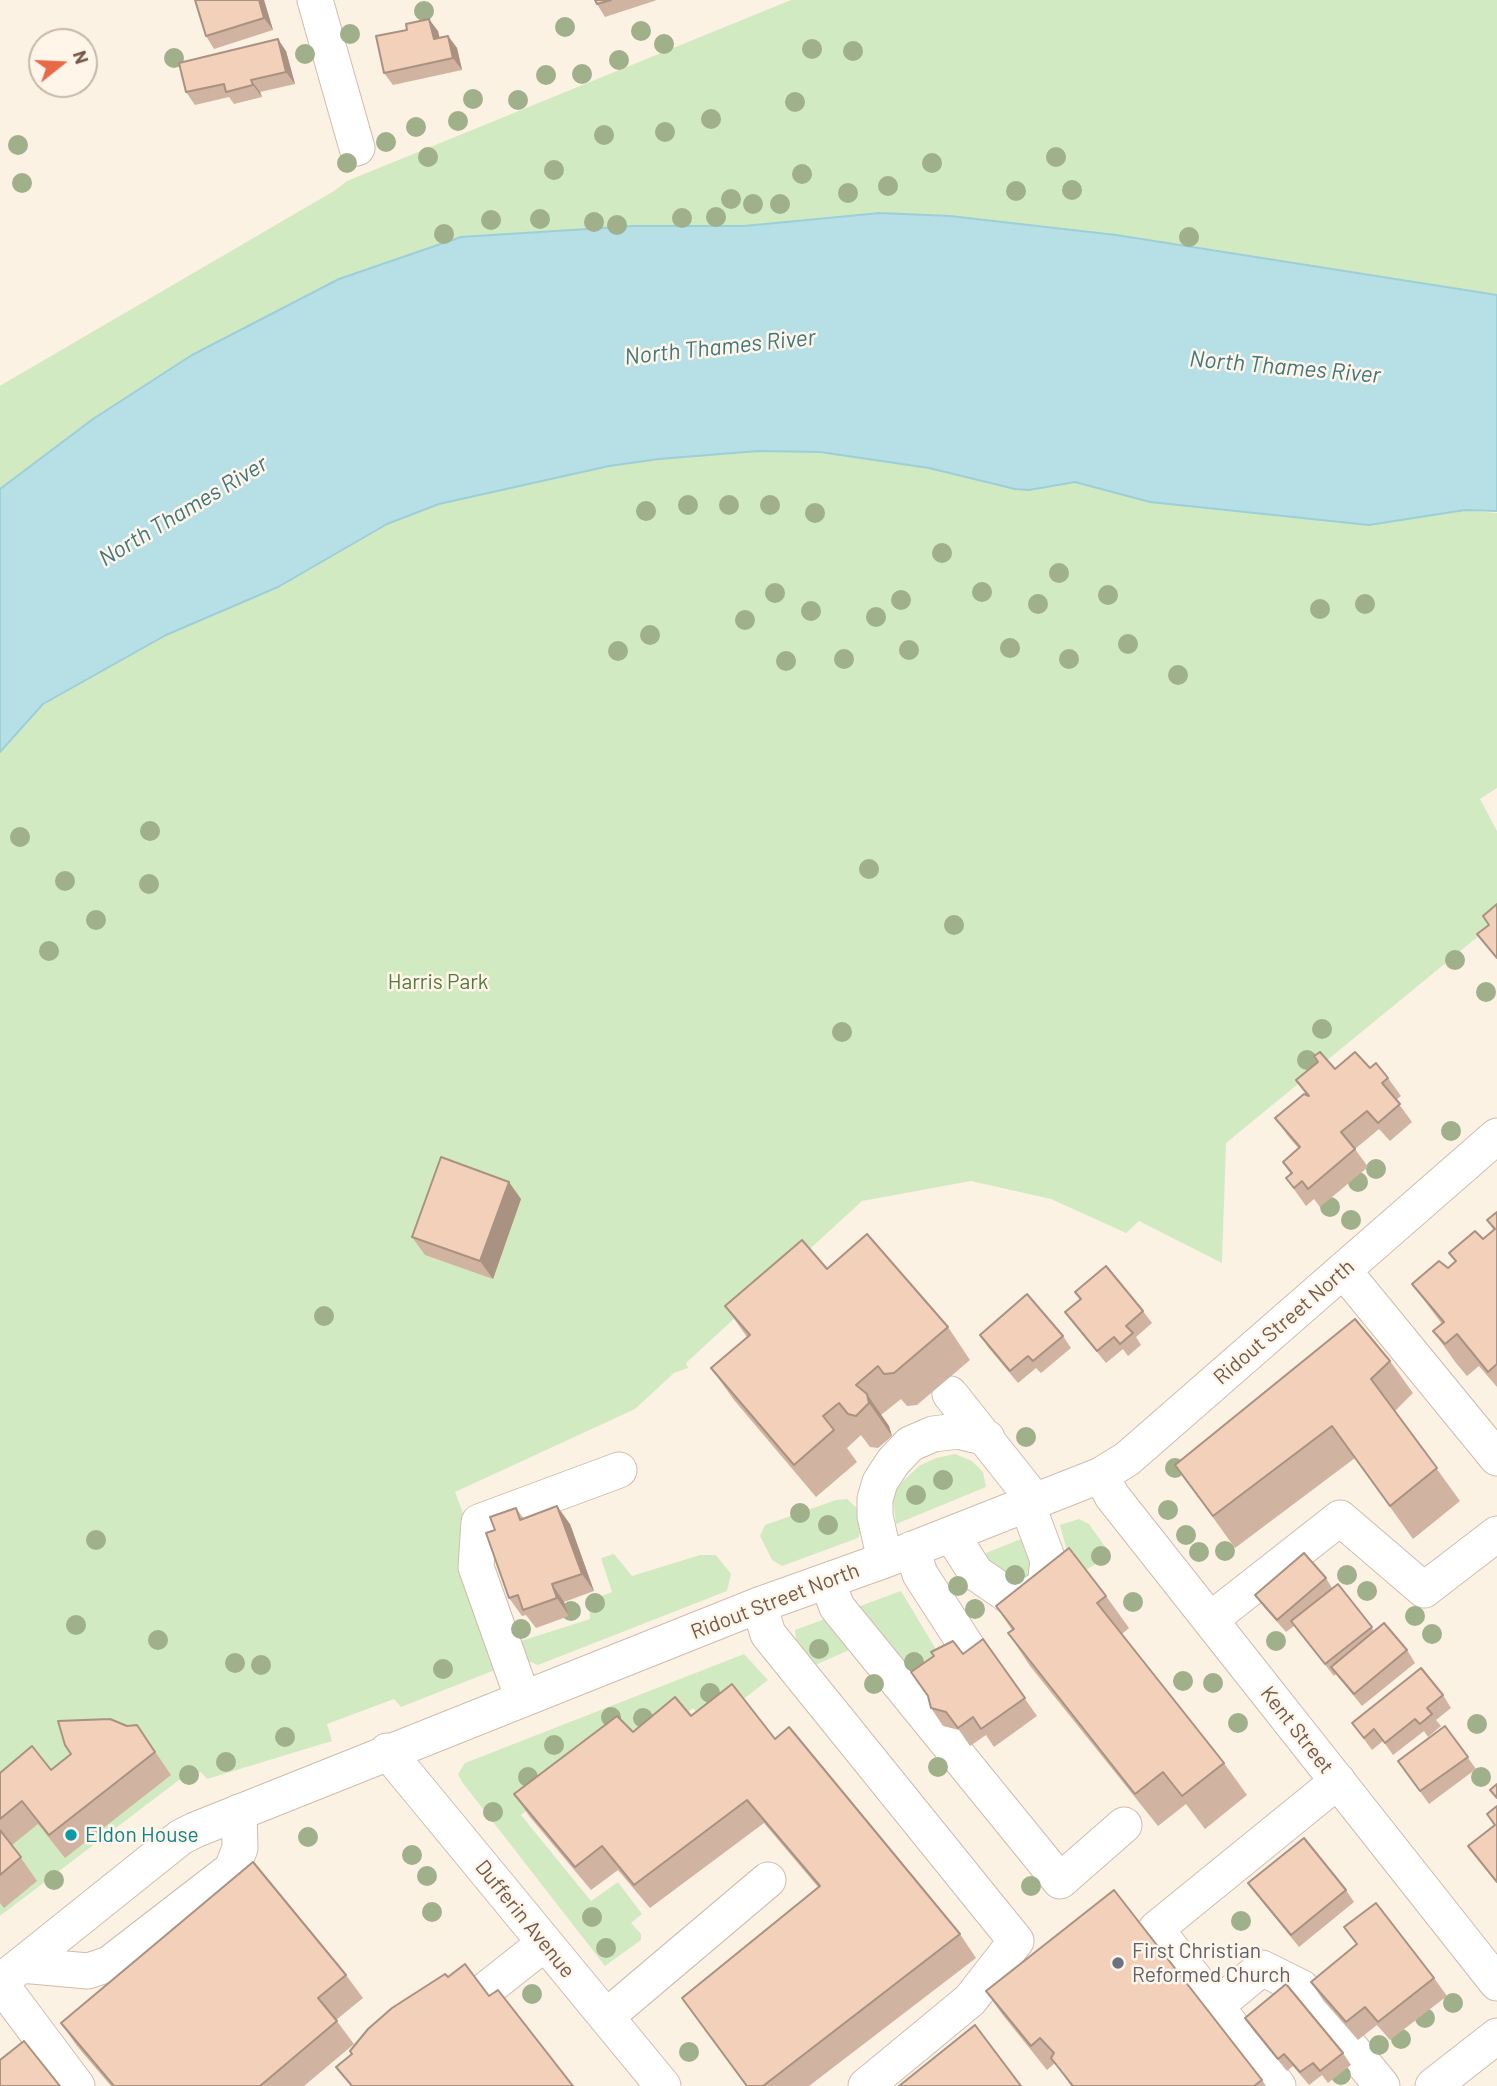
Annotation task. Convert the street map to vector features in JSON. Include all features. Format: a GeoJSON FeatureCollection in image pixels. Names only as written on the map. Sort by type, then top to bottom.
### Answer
{"type":"FeatureCollection","features":[{"type":"Feature","properties":{"kind":"street"},"geometry":{"type":"LineString","coordinates":[[315,0],[357,148]]}},
{"type":"Feature","properties":{"kind":"street","name":"Ridout Street North"},"geometry":{"type":"LineString","coordinates":[[7,1976],[181,1837],[387,1751],[1101,1475],[1127,1459],[1497,1136]]}},
{"type":"Feature","properties":{"kind":"street"},"geometry":{"type":"LineString","coordinates":[[1343,1270],[1497,1458]]}},
{"type":"Feature","properties":{"kind":"street"},"geometry":{"type":"LineString","coordinates":[[950,1394],[987,1438],[1031,1503],[1048,1560],[1045,1586],[1018,1602],[976,1573],[951,1534]]}},
{"type":"Feature","properties":{"kind":"street"},"geometry":{"type":"LineString","coordinates":[[967,1647],[920,1574],[899,1554],[875,1516],[875,1499],[880,1482],[893,1462],[910,1444],[933,1434],[958,1431],[987,1438]]}},
{"type":"Feature","properties":{"kind":"street"},"geometry":{"type":"LineString","coordinates":[[523,1699],[476,1567],[479,1522],[619,1471]]}},
{"type":"Feature","properties":{"kind":"street","name":"Kent Street"},"geometry":{"type":"LineString","coordinates":[[1101,1475],[1112,1496],[1497,1983]]}},
{"type":"Feature","properties":{"kind":"street"},"geometry":{"type":"LineString","coordinates":[[1210,1620],[1340,1518],[1424,1590],[1497,1534]]}},
{"type":"Feature","properties":{"kind":"street"},"geometry":{"type":"LineString","coordinates":[[827,1581],[837,1607],[1060,1881],[1124,1825]]}},
{"type":"Feature","properties":{"kind":"street"},"geometry":{"type":"LineString","coordinates":[[759,1605],[768,1634],[1016,1941],[970,2000],[866,2086]]}},
{"type":"Feature","properties":{"kind":"street","name":"Dufferin Avenue"},"geometry":{"type":"LineString","coordinates":[[387,1751],[663,2086]]}},
{"type":"Feature","properties":{"kind":"street"},"geometry":{"type":"LineString","coordinates":[[1278,2086],[1156,1930],[1338,1781]]}},
{"type":"Feature","properties":{"kind":"street"},"geometry":{"type":"LineString","coordinates":[[77,2086],[7,1976],[88,1970],[109,1964],[232,1869],[240,1848],[239,1812]]}},
{"type":"Feature","properties":{"kind":"street"},"geometry":{"type":"LineString","coordinates":[[606,2017],[768,1880]]}},
{"type":"Feature","properties":{"kind":"street"},"geometry":{"type":"LineString","coordinates":[[428,2035],[545,1943]]}},
{"type":"Feature","properties":{"kind":"street"},"geometry":{"type":"LineString","coordinates":[[1216,2006],[1262,1968],[1302,1988],[1382,2086]]}},
{"type":"Feature","properties":{"kind":"street"},"geometry":{"type":"LineString","coordinates":[[1433,2086],[1497,2036]]}},
{"type":"Feature","properties":{"kind":"green space"},"geometry":{"type":"Polygon","coordinates":[[[791,0],[1497,0],[1497,295],[1116,235],[950,216],[880,213],[744,226],[634,226],[93,419],[0,489],[0,386],[3,384],[347,181],[791,0]]]}},
{"type":"Feature","properties":{"kind":"green space","name":"Harris Park"},"geometry":{"type":"Polygon","coordinates":[[[758,451],[820,452],[861,457],[929,468],[1015,489],[1029,490],[1073,477],[1497,513],[1497,788],[1480,799],[1497,831],[1497,921],[1226,1143],[1222,1263],[1139,1221],[1126,1233],[1051,1199],[971,1181],[862,1201],[686,1363],[688,1368],[674,1373],[635,1409],[455,1492],[518,1661],[401,1707],[394,1699],[327,1724],[332,1741],[207,1779],[201,1772],[179,1780],[0,1916],[0,729],[95,649],[439,504],[609,466],[758,451]]]}},
{"type":"Feature","properties":{"kind":"green space"},"geometry":{"type":"Polygon","coordinates":[[[955,1454],[972,1461],[983,1472],[986,1487],[896,1524],[893,1497],[899,1485],[919,1466],[936,1458],[955,1454]]]}},
{"type":"Feature","properties":{"kind":"green space"},"geometry":{"type":"Polygon","coordinates":[[[847,1499],[858,1509],[865,1521],[858,1538],[782,1566],[772,1560],[760,1536],[765,1525],[836,1500],[847,1499]]]}},
{"type":"Feature","properties":{"kind":"green space"},"geometry":{"type":"Polygon","coordinates":[[[1079,1519],[1089,1524],[1111,1555],[1074,1577],[1060,1525],[1079,1519]]]}},
{"type":"Feature","properties":{"kind":"green space"},"geometry":{"type":"Polygon","coordinates":[[[1021,1539],[1036,1561],[1033,1578],[1022,1587],[988,1563],[986,1553],[1021,1539]]]}},
{"type":"Feature","properties":{"kind":"green space"},"geometry":{"type":"Polygon","coordinates":[[[614,1554],[632,1576],[700,1555],[716,1555],[731,1574],[727,1591],[538,1665],[528,1661],[518,1642],[590,1619],[589,1601],[612,1592],[601,1558],[614,1554]]]}},
{"type":"Feature","properties":{"kind":"green space"},"geometry":{"type":"Polygon","coordinates":[[[901,1591],[943,1661],[914,1685],[879,1637],[806,1669],[798,1658],[795,1630],[901,1591]]]}},
{"type":"Feature","properties":{"kind":"green space"},"geometry":{"type":"Polygon","coordinates":[[[744,1654],[768,1680],[709,1726],[693,1708],[649,1744],[634,1729],[521,1815],[591,1901],[618,1882],[642,1914],[631,1923],[641,1934],[641,1940],[605,1966],[458,1774],[465,1763],[744,1654]]]}},
{"type":"Feature","properties":{"kind":"water","name":"North Thames River"},"geometry":{"type":"Polygon","coordinates":[[[880,213],[950,216],[1116,235],[1497,295],[1497,511],[1465,510],[1369,525],[1150,502],[1075,482],[1029,490],[1015,489],[929,468],[820,452],[758,451],[609,466],[439,504],[387,524],[278,587],[166,635],[43,704],[0,752],[0,489],[93,419],[192,355],[339,279],[461,237],[634,226],[744,226],[880,213]]]}},
{"type":"Feature","properties":{"kind":"building"},"geometry":{"type":"Polygon","coordinates":[[[195,0],[259,0],[264,18],[206,36],[195,0]]]}},
{"type":"Feature","properties":{"kind":"building"},"geometry":{"type":"Polygon","coordinates":[[[595,0],[611,0],[597,4],[595,0]]]}},
{"type":"Feature","properties":{"kind":"building"},"geometry":{"type":"Polygon","coordinates":[[[429,19],[434,39],[448,36],[453,58],[384,73],[376,36],[407,30],[406,24],[429,19]]]}},
{"type":"Feature","properties":{"kind":"building"},"geometry":{"type":"Polygon","coordinates":[[[278,39],[286,72],[251,80],[253,85],[226,92],[224,84],[186,92],[179,63],[278,39]]]}},
{"type":"Feature","properties":{"kind":"building"},"geometry":{"type":"Polygon","coordinates":[[[1497,904],[1497,958],[1477,934],[1489,925],[1483,916],[1497,904]]]}},
{"type":"Feature","properties":{"kind":"building"},"geometry":{"type":"Polygon","coordinates":[[[1320,1052],[1335,1069],[1355,1052],[1370,1068],[1376,1063],[1388,1078],[1382,1083],[1400,1104],[1378,1123],[1367,1111],[1341,1132],[1355,1149],[1308,1189],[1302,1181],[1294,1188],[1286,1178],[1292,1173],[1283,1162],[1300,1147],[1275,1118],[1304,1094],[1309,1096],[1296,1080],[1318,1062],[1314,1056],[1320,1052]]]}},
{"type":"Feature","properties":{"kind":"building"},"geometry":{"type":"Polygon","coordinates":[[[441,1157],[509,1182],[480,1261],[412,1237],[441,1157]]]}},
{"type":"Feature","properties":{"kind":"building"},"geometry":{"type":"Polygon","coordinates":[[[1497,1212],[1497,1364],[1488,1372],[1457,1334],[1445,1344],[1433,1331],[1444,1322],[1412,1284],[1439,1261],[1448,1268],[1456,1261],[1449,1253],[1475,1231],[1483,1239],[1495,1229],[1487,1220],[1497,1212]]]}},
{"type":"Feature","properties":{"kind":"building"},"geometry":{"type":"Polygon","coordinates":[[[867,1234],[948,1327],[894,1373],[884,1374],[878,1366],[856,1385],[867,1394],[869,1403],[856,1416],[848,1414],[839,1403],[823,1416],[834,1430],[794,1465],[711,1368],[750,1335],[725,1306],[802,1240],[827,1269],[867,1234]]]}},
{"type":"Feature","properties":{"kind":"building"},"geometry":{"type":"Polygon","coordinates":[[[1106,1266],[1143,1311],[1126,1326],[1133,1333],[1120,1344],[1114,1337],[1097,1351],[1065,1312],[1081,1299],[1075,1292],[1106,1266]]]}},
{"type":"Feature","properties":{"kind":"building"},"geometry":{"type":"Polygon","coordinates":[[[1027,1294],[1063,1336],[1033,1361],[1028,1356],[1010,1371],[980,1335],[1027,1294]]]}},
{"type":"Feature","properties":{"kind":"building"},"geometry":{"type":"Polygon","coordinates":[[[1355,1319],[1390,1361],[1371,1379],[1437,1468],[1390,1506],[1332,1426],[1213,1516],[1175,1465],[1355,1319]]]}},
{"type":"Feature","properties":{"kind":"building"},"geometry":{"type":"Polygon","coordinates":[[[557,1506],[582,1574],[552,1584],[557,1598],[523,1610],[518,1595],[509,1598],[486,1533],[495,1530],[490,1517],[516,1508],[520,1520],[557,1506]]]}},
{"type":"Feature","properties":{"kind":"building"},"geometry":{"type":"Polygon","coordinates":[[[1069,1548],[1106,1596],[1097,1603],[1224,1763],[1182,1796],[1163,1772],[1135,1794],[1008,1633],[1014,1629],[996,1606],[1069,1548]]]}},
{"type":"Feature","properties":{"kind":"building"},"geometry":{"type":"Polygon","coordinates":[[[1304,1553],[1326,1578],[1277,1620],[1255,1595],[1304,1553]]]}},
{"type":"Feature","properties":{"kind":"building"},"geometry":{"type":"Polygon","coordinates":[[[1338,1584],[1372,1627],[1325,1664],[1291,1621],[1338,1584]]]}},
{"type":"Feature","properties":{"kind":"building"},"geometry":{"type":"Polygon","coordinates":[[[1384,1623],[1407,1650],[1354,1694],[1331,1667],[1384,1623]]]}},
{"type":"Feature","properties":{"kind":"building"},"geometry":{"type":"Polygon","coordinates":[[[983,1639],[1025,1698],[981,1729],[973,1717],[958,1728],[946,1712],[931,1708],[928,1696],[911,1672],[934,1656],[931,1652],[953,1641],[963,1654],[983,1639]]]}},
{"type":"Feature","properties":{"kind":"building"},"geometry":{"type":"Polygon","coordinates":[[[1421,1668],[1443,1695],[1427,1708],[1432,1714],[1420,1724],[1415,1719],[1385,1743],[1374,1729],[1364,1738],[1352,1723],[1421,1668]]]}},
{"type":"Feature","properties":{"kind":"building"},"geometry":{"type":"Polygon","coordinates":[[[732,1684],[775,1739],[789,1727],[960,1934],[763,2086],[747,2086],[682,1998],[820,1886],[747,1800],[634,1885],[602,1846],[575,1867],[514,1794],[617,1716],[633,1732],[675,1697],[691,1716],[732,1684]]]}},
{"type":"Feature","properties":{"kind":"building"},"geometry":{"type":"Polygon","coordinates":[[[110,1719],[127,1726],[137,1725],[155,1752],[49,1835],[22,1801],[0,1819],[0,1773],[32,1746],[51,1770],[71,1754],[65,1745],[58,1721],[110,1719]]]}},
{"type":"Feature","properties":{"kind":"building"},"geometry":{"type":"Polygon","coordinates":[[[1445,1726],[1468,1757],[1420,1791],[1398,1761],[1445,1726]]]}},
{"type":"Feature","properties":{"kind":"building"},"geometry":{"type":"Polygon","coordinates":[[[1497,1784],[1497,1798],[1490,1790],[1497,1784]]]}},
{"type":"Feature","properties":{"kind":"building"},"geometry":{"type":"Polygon","coordinates":[[[1497,1806],[1497,1882],[1468,1846],[1495,1825],[1487,1814],[1497,1806]]]}},
{"type":"Feature","properties":{"kind":"building"},"geometry":{"type":"Polygon","coordinates":[[[0,1830],[21,1857],[0,1875],[0,1830]]]}},
{"type":"Feature","properties":{"kind":"building"},"geometry":{"type":"Polygon","coordinates":[[[1304,1838],[1346,1890],[1291,1935],[1248,1883],[1304,1838]]]}},
{"type":"Feature","properties":{"kind":"building"},"geometry":{"type":"Polygon","coordinates":[[[253,1862],[346,1975],[318,1998],[337,2021],[260,2086],[114,2086],[61,2023],[253,1862]]]}},
{"type":"Feature","properties":{"kind":"building","name":"First Christian Reformed Church"},"geometry":{"type":"Polygon","coordinates":[[[1114,1890],[1262,2080],[1254,2086],[1073,2086],[1051,2058],[1054,2053],[1040,2038],[1031,2046],[986,1991],[1114,1890]]]}},
{"type":"Feature","properties":{"kind":"building"},"geometry":{"type":"Polygon","coordinates":[[[1376,1903],[1434,1978],[1378,2022],[1365,2007],[1346,2022],[1311,1982],[1357,1944],[1344,1927],[1376,1903]]]}},
{"type":"Feature","properties":{"kind":"building"},"geometry":{"type":"Polygon","coordinates":[[[465,1964],[489,1996],[498,1990],[573,2086],[352,2086],[336,2067],[352,2054],[350,2051],[368,2029],[392,2008],[445,1974],[448,1977],[465,1964]]]}},
{"type":"Feature","properties":{"kind":"building"},"geometry":{"type":"Polygon","coordinates":[[[1286,1984],[1343,2053],[1320,2071],[1313,2063],[1300,2072],[1284,2054],[1278,2059],[1245,2018],[1286,1984]]]}},
{"type":"Feature","properties":{"kind":"building"},"geometry":{"type":"Polygon","coordinates":[[[975,2025],[1021,2086],[899,2086],[975,2025]]]}},
{"type":"Feature","properties":{"kind":"building"},"geometry":{"type":"Polygon","coordinates":[[[24,2041],[60,2086],[0,2086],[0,2060],[24,2041]]]}},
{"type":"Feature","properties":{"kind":"place","name":"Eldon House"},"geometry":{"type":"Point","coordinates":[71,1835]}},
{"type":"Feature","properties":{"kind":"place","name":"First Christian Reformed Church"},"geometry":{"type":"Point","coordinates":[1118,1963]}}]}
